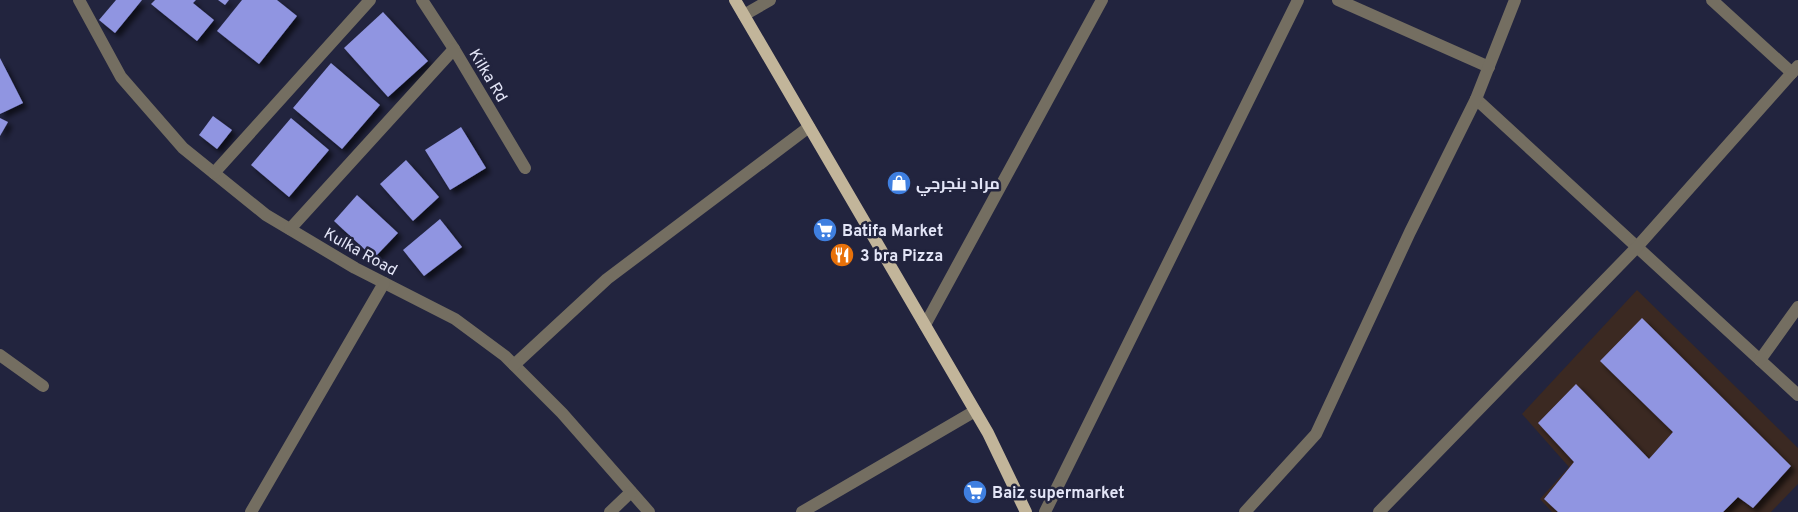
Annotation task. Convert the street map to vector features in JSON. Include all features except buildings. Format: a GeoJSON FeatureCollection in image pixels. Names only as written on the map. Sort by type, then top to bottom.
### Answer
{"type":"FeatureCollection","features":[{"type":"Feature","properties":{"kind":"main road"},"geometry":{"type":"LineString","coordinates":[[735,0],[988,433],[1022,510]]}},
{"type":"Feature","properties":{"kind":"street","name":"Kulka Road"},"geometry":{"type":"LineString","coordinates":[[79,0],[121,77],[183,148],[266,215],[356,268],[455,318],[505,356],[562,413],[649,512]]}},
{"type":"Feature","properties":{"kind":"street"},"geometry":{"type":"LineString","coordinates":[[214,173],[370,0]]}},
{"type":"Feature","properties":{"kind":"street","name":"Kilka Rd"},"geometry":{"type":"LineString","coordinates":[[422,0],[454,49],[525,168]]}},
{"type":"Feature","properties":{"kind":"street"},"geometry":{"type":"LineString","coordinates":[[744,15],[770,0]]}},
{"type":"Feature","properties":{"kind":"street"},"geometry":{"type":"LineString","coordinates":[[925,325],[1102,0]]}},
{"type":"Feature","properties":{"kind":"street"},"geometry":{"type":"LineString","coordinates":[[1044,512],[1298,0]]}},
{"type":"Feature","properties":{"kind":"street"},"geometry":{"type":"LineString","coordinates":[[1338,0],[1489,67]]}},
{"type":"Feature","properties":{"kind":"street"},"geometry":{"type":"LineString","coordinates":[[1245,512],[1316,434],[1410,232],[1476,99],[1516,0]]}},
{"type":"Feature","properties":{"kind":"street"},"geometry":{"type":"LineString","coordinates":[[1379,512],[1637,247],[1795,69],[1712,0]]}},
{"type":"Feature","properties":{"kind":"street"},"geometry":{"type":"LineString","coordinates":[[290,229],[454,49]]}},
{"type":"Feature","properties":{"kind":"street"},"geometry":{"type":"LineString","coordinates":[[1476,99],[1798,395]]}},
{"type":"Feature","properties":{"kind":"street"},"geometry":{"type":"LineString","coordinates":[[514,365],[607,279],[809,127]]}},
{"type":"Feature","properties":{"kind":"street"},"geometry":{"type":"LineString","coordinates":[[251,512],[384,283]]}},
{"type":"Feature","properties":{"kind":"street"},"geometry":{"type":"LineString","coordinates":[[1760,360],[1798,307]]}},
{"type":"Feature","properties":{"kind":"street"},"geometry":{"type":"LineString","coordinates":[[0,355],[43,386]]}},
{"type":"Feature","properties":{"kind":"street"},"geometry":{"type":"LineString","coordinates":[[802,512],[975,411]]}},
{"type":"Feature","properties":{"kind":"street"},"geometry":{"type":"LineString","coordinates":[[610,512],[631,492]]}},
{"type":"Feature","properties":{"kind":"shaded area"},"geometry":{"type":"Polygon","coordinates":[[[1637,290],[1798,448],[1798,484],[1771,512],[1552,512],[1540,499],[1569,467],[1522,414],[1637,290]]]}},
{"type":"Feature","properties":{"kind":"place","name":"مراد بنجرجي"},"geometry":{"type":"Point","coordinates":[899,183]}},
{"type":"Feature","properties":{"kind":"place","name":"Batifa Market"},"geometry":{"type":"Point","coordinates":[825,230]}},
{"type":"Feature","properties":{"kind":"place","name":"3 bra Pizza"},"geometry":{"type":"Point","coordinates":[842,255]}},
{"type":"Feature","properties":{"kind":"place","name":"Baiz supermarket"},"geometry":{"type":"Point","coordinates":[975,492]}}]}
